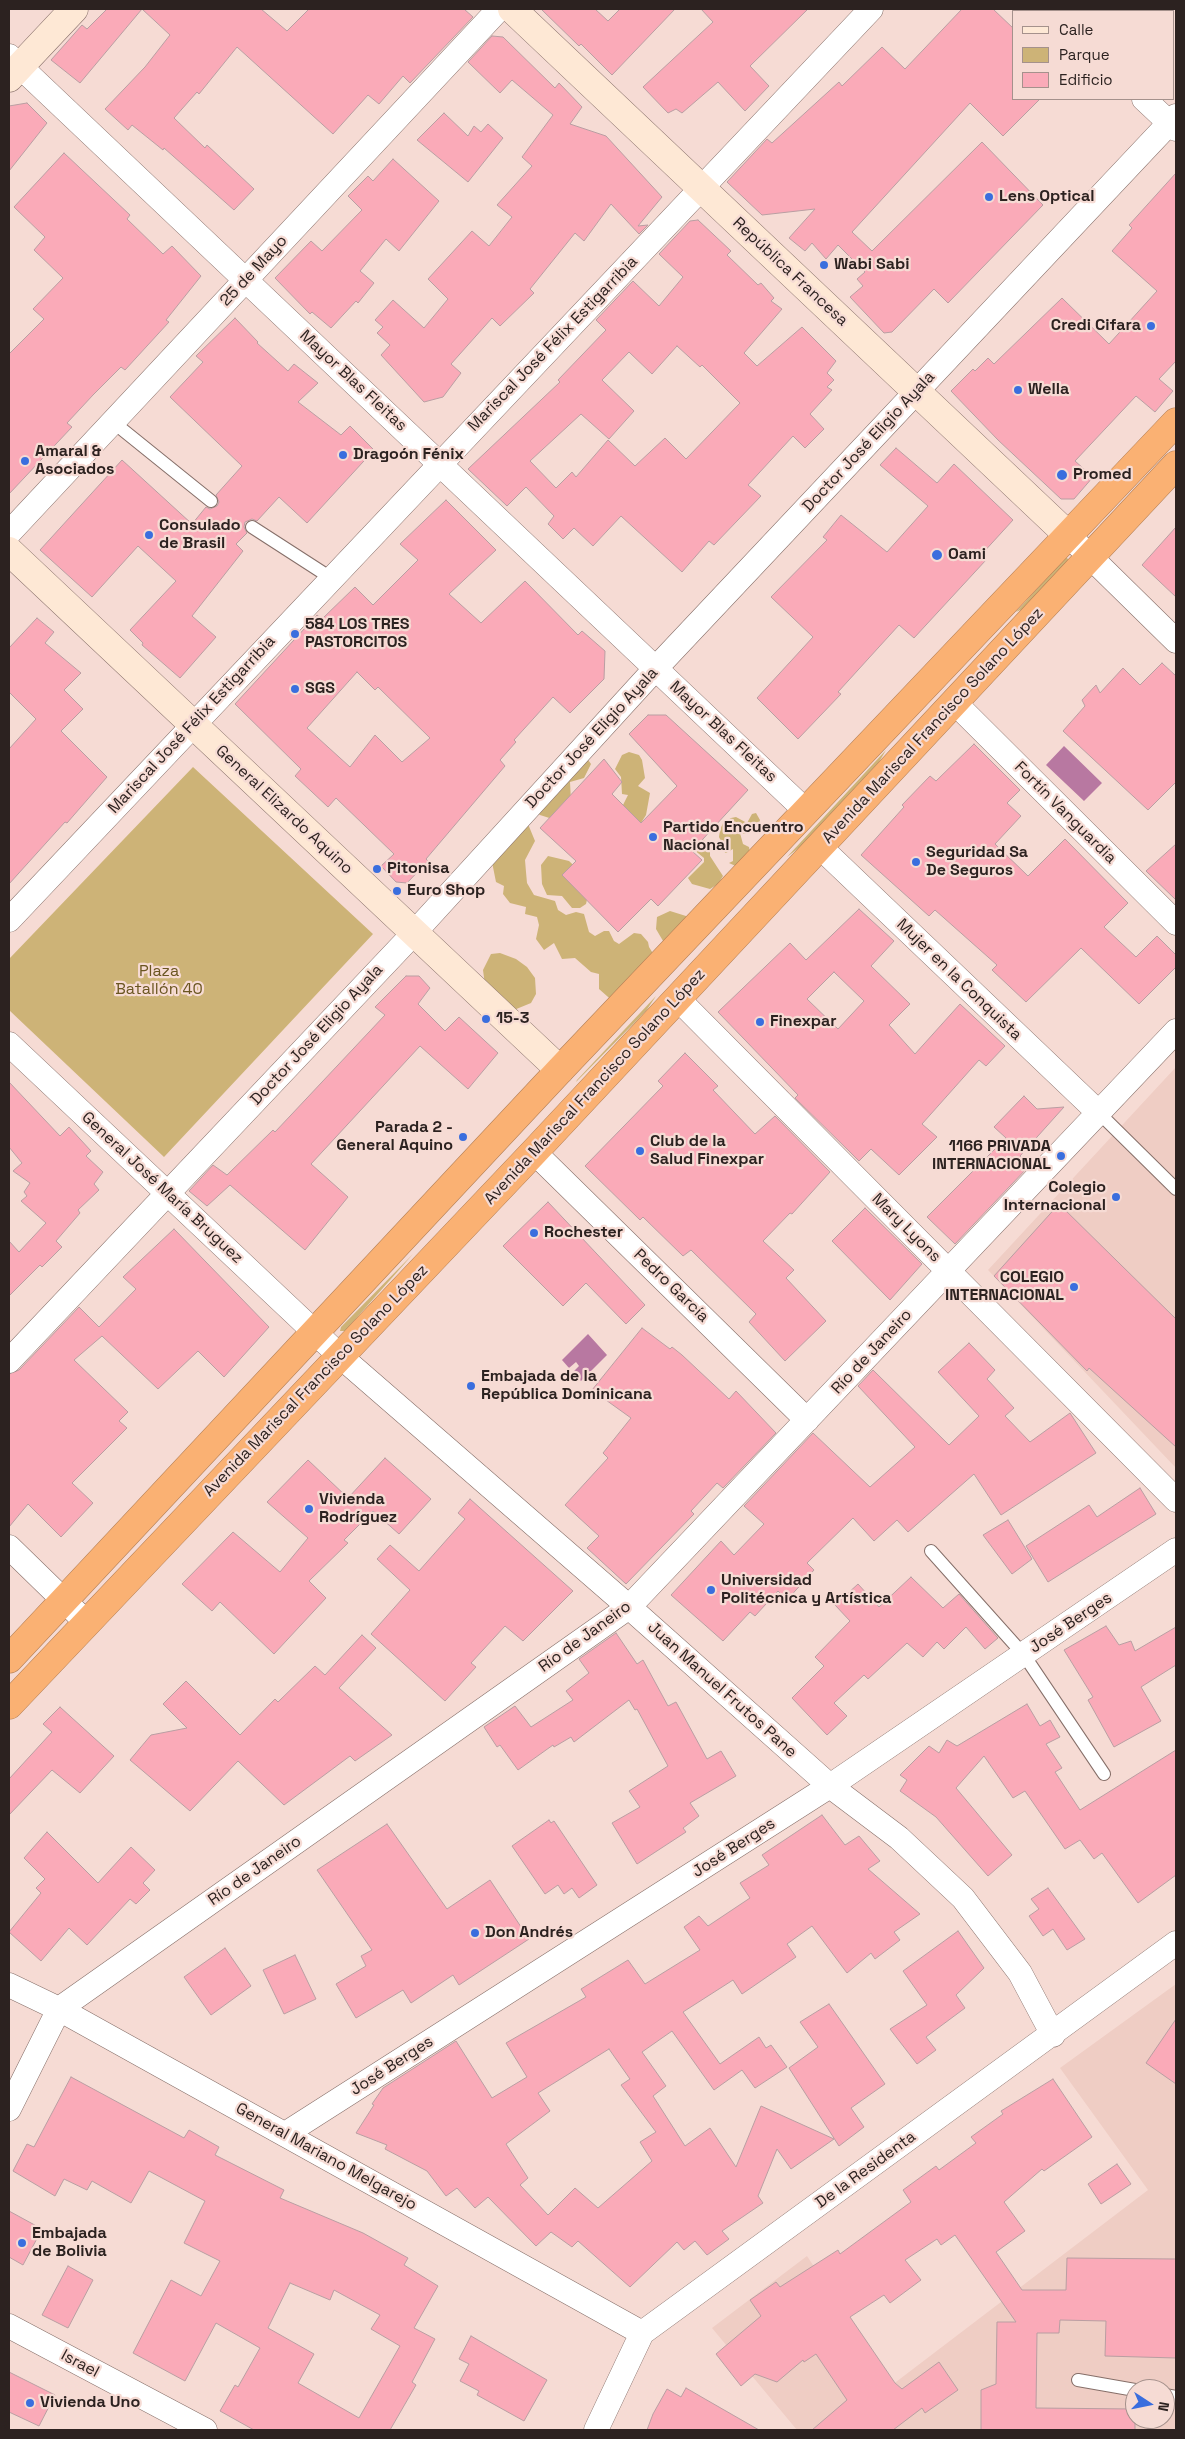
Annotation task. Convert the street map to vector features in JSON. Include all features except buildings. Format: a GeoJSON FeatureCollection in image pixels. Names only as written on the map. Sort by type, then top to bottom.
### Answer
{"type":"FeatureCollection","features":[{"type":"Feature","properties":{"kind":"highway","name":"Avenida Mariscal Francisco Solano López"},"geometry":{"type":"LineString","coordinates":[[9,1659],[560,1070],[1176,422]]}},
{"type":"Feature","properties":{"kind":"highway"},"geometry":{"type":"LineString","coordinates":[[1148,495],[1176,448]]}},
{"type":"Feature","properties":{"kind":"highway","name":"Avenida Mariscal Francisco Solano López"},"geometry":{"type":"LineString","coordinates":[[9,1705],[678,999],[1176,465]]}},
{"type":"Feature","properties":{"kind":"highway"},"geometry":{"type":"LineString","coordinates":[[169,1535],[179,1513],[191,1496],[315,1360],[320,1343],[315,1332]]}},
{"type":"Feature","properties":{"kind":"street"},"geometry":{"type":"LineString","coordinates":[[12,66],[74,9]]}},
{"type":"Feature","properties":{"kind":"street","name":"25 de Mayo"},"geometry":{"type":"LineString","coordinates":[[9,533],[499,9]]}},
{"type":"Feature","properties":{"kind":"street","name":"República Francesa"},"geometry":{"type":"LineString","coordinates":[[512,9],[1068,535]]}},
{"type":"Feature","properties":{"kind":"street","name":"Mariscal José Félix Estigarribia"},"geometry":{"type":"LineString","coordinates":[[9,920],[871,9]]}},
{"type":"Feature","properties":{"kind":"street","name":"Mayor Blas Fleitas"},"geometry":{"type":"LineString","coordinates":[[12,66],[246,280],[806,811]]}},
{"type":"Feature","properties":{"kind":"street"},"geometry":{"type":"LineString","coordinates":[[1145,100],[1174,123]]}},
{"type":"Feature","properties":{"kind":"street","name":"Doctor José Eligio Ayala"},"geometry":{"type":"LineString","coordinates":[[9,1361],[414,932],[656,668],[1174,123]]}},
{"type":"Feature","properties":{"kind":"street"},"geometry":{"type":"LineString","coordinates":[[1068,535],[1176,641]]}},
{"type":"Feature","properties":{"kind":"street","name":"General Elizardo Aquino"},"geometry":{"type":"LineString","coordinates":[[9,550],[560,1070]]}},
{"type":"Feature","properties":{"kind":"street","name":"Fortín Vanguardia"},"geometry":{"type":"LineString","coordinates":[[954,702],[1176,923]]}},
{"type":"Feature","properties":{"kind":"street","name":"Mujer en la Conquista"},"geometry":{"type":"LineString","coordinates":[[820,847],[1099,1113]]}},
{"type":"Feature","properties":{"kind":"street","name":"Mary Lyons"},"geometry":{"type":"LineString","coordinates":[[678,999],[1176,1500]]}},
{"type":"Feature","properties":{"kind":"street","name":"Río de Janeiro"},"geometry":{"type":"LineString","coordinates":[[9,2109],[59,2009],[629,1607],[1176,1031]]}},
{"type":"Feature","properties":{"kind":"street","name":"General José María Bruguez"},"geometry":{"type":"LineString","coordinates":[[9,1044],[315,1332]]}},
{"type":"Feature","properties":{"kind":"street","name":"Pedro García"},"geometry":{"type":"LineString","coordinates":[[534,1152],[807,1420]]}},
{"type":"Feature","properties":{"kind":"street","name":"Juan Manuel Frutos Pane"},"geometry":{"type":"LineString","coordinates":[[315,1332],[830,1786],[899,1838],[962,1898],[1020,1973],[1052,2035]]}},
{"type":"Feature","properties":{"kind":"street"},"geometry":{"type":"LineString","coordinates":[[9,1547],[86,1622]]}},
{"type":"Feature","properties":{"kind":"street","name":"José Berges"},"geometry":{"type":"LineString","coordinates":[[285,2134],[830,1786],[1176,1550]]}},
{"type":"Feature","properties":{"kind":"street","name":"De la Residenta"},"geometry":{"type":"LineString","coordinates":[[596,2430],[642,2333],[1176,1943]]}},
{"type":"Feature","properties":{"kind":"street","name":"General Mariano Melgarejo"},"geometry":{"type":"LineString","coordinates":[[9,1985],[59,2009],[642,2333]]}},
{"type":"Feature","properties":{"kind":"street","name":"Israel"},"geometry":{"type":"LineString","coordinates":[[9,2326],[205,2430]]}},
{"type":"Feature","properties":{"kind":"lane"},"geometry":{"type":"LineString","coordinates":[[113,422],[212,501]]}},
{"type":"Feature","properties":{"kind":"lane"},"geometry":{"type":"LineString","coordinates":[[252,527],[331,578]]}},
{"type":"Feature","properties":{"kind":"lane"},"geometry":{"type":"LineString","coordinates":[[1099,1113],[1176,1189]]}},
{"type":"Feature","properties":{"kind":"lane"},"geometry":{"type":"LineString","coordinates":[[931,1551],[1024,1655],[1104,1774]]}},
{"type":"Feature","properties":{"kind":"lane"},"geometry":{"type":"LineString","coordinates":[[1078,2380],[1125,2388]]}},
{"type":"Feature","properties":{"kind":"shaded area"},"geometry":{"type":"Polygon","coordinates":[[[1064,746],[1102,783],[1084,801],[1046,765],[1064,746]]]}},
{"type":"Feature","properties":{"kind":"shaded area","name":"Colegio Internacional"},"geometry":{"type":"Polygon","coordinates":[[[1176,1067],[1176,1468],[988,1270],[1176,1067]]]}},
{"type":"Feature","properties":{"kind":"shaded area"},"geometry":{"type":"Polygon","coordinates":[[[588,1334],[607,1355],[581,1381],[573,1372],[579,1366],[576,1362],[569,1368],[562,1360],[588,1334]]]}},
{"type":"Feature","properties":{"kind":"shaded area"},"geometry":{"type":"Polygon","coordinates":[[[1176,1984],[1176,2430],[797,2430],[712,2328],[807,2256],[892,2385],[1148,2190],[1060,2068],[1176,1984]]]}},
{"type":"Feature","properties":{"kind":"green space"},"geometry":{"type":"Polygon","coordinates":[[[1066,557],[1069,560],[1025,608],[1016,612],[1066,557]]]}},
{"type":"Feature","properties":{"kind":"green space"},"geometry":{"type":"Polygon","coordinates":[[[886,750],[879,762],[800,847],[787,857],[886,750]]]}},
{"type":"Feature","properties":{"kind":"green space"},"geometry":{"type":"Polygon","coordinates":[[[629,752],[639,755],[642,760],[645,778],[638,786],[650,793],[646,815],[641,823],[620,811],[628,795],[622,794],[621,777],[615,769],[622,755],[629,752]]]}},
{"type":"Feature","properties":{"kind":"green space"},"geometry":{"type":"Polygon","coordinates":[[[584,754],[591,764],[584,778],[570,782],[571,801],[568,824],[540,815],[534,810],[584,754]]]}},
{"type":"Feature","properties":{"kind":"green space","name":"Plaza Batallón 40"},"geometry":{"type":"Polygon","coordinates":[[[193,767],[373,934],[164,1157],[9,1010],[9,959],[193,767]]]}},
{"type":"Feature","properties":{"kind":"green space"},"geometry":{"type":"Polygon","coordinates":[[[756,813],[760,820],[758,826],[747,834],[740,833],[743,844],[749,847],[751,858],[740,868],[729,863],[733,861],[733,849],[726,853],[718,848],[721,841],[719,837],[720,830],[723,823],[731,818],[736,817],[747,823],[752,814],[756,813]]]}},
{"type":"Feature","properties":{"kind":"green space"},"geometry":{"type":"Polygon","coordinates":[[[528,824],[535,841],[525,860],[526,872],[527,883],[534,895],[555,901],[558,910],[566,915],[576,912],[584,914],[589,932],[595,936],[604,931],[609,931],[614,941],[619,944],[634,933],[641,934],[648,942],[657,960],[616,1004],[599,989],[599,974],[591,972],[575,958],[562,959],[554,943],[544,950],[536,939],[539,925],[537,917],[525,914],[526,907],[510,903],[503,894],[504,886],[496,882],[492,862],[528,824]]]}},
{"type":"Feature","properties":{"kind":"green space"},"geometry":{"type":"Polygon","coordinates":[[[701,838],[710,845],[710,856],[723,876],[718,884],[710,889],[692,884],[688,878],[704,862],[704,858],[693,849],[701,838]]]}},
{"type":"Feature","properties":{"kind":"green space"},"geometry":{"type":"Polygon","coordinates":[[[548,856],[569,861],[591,882],[586,904],[580,908],[572,908],[562,896],[547,895],[542,884],[541,865],[548,856]]]}},
{"type":"Feature","properties":{"kind":"green space"},"geometry":{"type":"Polygon","coordinates":[[[670,911],[686,916],[691,925],[666,946],[656,929],[657,917],[670,911]]]}},
{"type":"Feature","properties":{"kind":"green space"},"geometry":{"type":"Polygon","coordinates":[[[500,953],[516,959],[527,967],[535,978],[536,994],[531,1003],[509,1012],[485,985],[483,970],[491,954],[500,953]]]}},
{"type":"Feature","properties":{"kind":"green space"},"geometry":{"type":"Polygon","coordinates":[[[656,996],[646,1011],[576,1082],[577,1080],[656,996]]]}},
{"type":"Feature","properties":{"kind":"green space"},"geometry":{"type":"Polygon","coordinates":[[[413,1254],[345,1331],[340,1331],[341,1327],[413,1254]]]}},
{"type":"Feature","properties":{"kind":"place","name":"Lens Optical"},"geometry":{"type":"Point","coordinates":[989,197]}},
{"type":"Feature","properties":{"kind":"place","name":"Wabi Sabi"},"geometry":{"type":"Point","coordinates":[824,265]}},
{"type":"Feature","properties":{"kind":"place","name":"Credi Cifara"},"geometry":{"type":"Point","coordinates":[1151,326]}},
{"type":"Feature","properties":{"kind":"place","name":"Wella"},"geometry":{"type":"Point","coordinates":[1018,390]}},
{"type":"Feature","properties":{"kind":"place","name":"Dragoón Fénix"},"geometry":{"type":"Point","coordinates":[343,455]}},
{"type":"Feature","properties":{"kind":"place","name":"Amaral & Asociados"},"geometry":{"type":"Point","coordinates":[25,461]}},
{"type":"Feature","properties":{"kind":"place","name":"Promed"},"geometry":{"type":"Point","coordinates":[1062,475]}},
{"type":"Feature","properties":{"kind":"place","name":"Consulado de Brasil"},"geometry":{"type":"Point","coordinates":[149,535]}},
{"type":"Feature","properties":{"kind":"place","name":"Oami"},"geometry":{"type":"Point","coordinates":[937,555]}},
{"type":"Feature","properties":{"kind":"place","name":"584 LOS TRES PASTORCITOS"},"geometry":{"type":"Point","coordinates":[295,634]}},
{"type":"Feature","properties":{"kind":"place","name":"SGS"},"geometry":{"type":"Point","coordinates":[295,689]}},
{"type":"Feature","properties":{"kind":"place","name":"Partido Encuentro Nacional"},"geometry":{"type":"Point","coordinates":[653,837]}},
{"type":"Feature","properties":{"kind":"place","name":"Seguridad Sa De Seguros"},"geometry":{"type":"Point","coordinates":[916,862]}},
{"type":"Feature","properties":{"kind":"place","name":"Pitonisa"},"geometry":{"type":"Point","coordinates":[377,869]}},
{"type":"Feature","properties":{"kind":"place","name":"Euro Shop"},"geometry":{"type":"Point","coordinates":[397,891]}},
{"type":"Feature","properties":{"kind":"place","name":"15-3"},"geometry":{"type":"Point","coordinates":[486,1019]}},
{"type":"Feature","properties":{"kind":"place","name":"Finexpar"},"geometry":{"type":"Point","coordinates":[760,1022]}},
{"type":"Feature","properties":{"kind":"place","name":"Parada 2 - General Aquino"},"geometry":{"type":"Point","coordinates":[463,1137]}},
{"type":"Feature","properties":{"kind":"place","name":"Club de la Salud Finexpar"},"geometry":{"type":"Point","coordinates":[640,1151]}},
{"type":"Feature","properties":{"kind":"place","name":"1166 PRIVADA INTERNACIONAL"},"geometry":{"type":"Point","coordinates":[1061,1156]}},
{"type":"Feature","properties":{"kind":"place","name":"Colegio Internacional"},"geometry":{"type":"Point","coordinates":[1116,1197]}},
{"type":"Feature","properties":{"kind":"place","name":"Rochester"},"geometry":{"type":"Point","coordinates":[534,1233]}},
{"type":"Feature","properties":{"kind":"place","name":"COLEGIO INTERNACIONAL"},"geometry":{"type":"Point","coordinates":[1074,1287]}},
{"type":"Feature","properties":{"kind":"place","name":"Embajada de la República Dominicana"},"geometry":{"type":"Point","coordinates":[471,1386]}},
{"type":"Feature","properties":{"kind":"place","name":"Vivienda Rodríguez"},"geometry":{"type":"Point","coordinates":[309,1509]}},
{"type":"Feature","properties":{"kind":"place","name":"Universidad Politécnica y Artística"},"geometry":{"type":"Point","coordinates":[711,1590]}},
{"type":"Feature","properties":{"kind":"place","name":"Don Andrés"},"geometry":{"type":"Point","coordinates":[475,1933]}},
{"type":"Feature","properties":{"kind":"place","name":"Embajada de Bolivia"},"geometry":{"type":"Point","coordinates":[22,2243]}},
{"type":"Feature","properties":{"kind":"place","name":"Vivienda Uno"},"geometry":{"type":"Point","coordinates":[30,2403]}}]}
